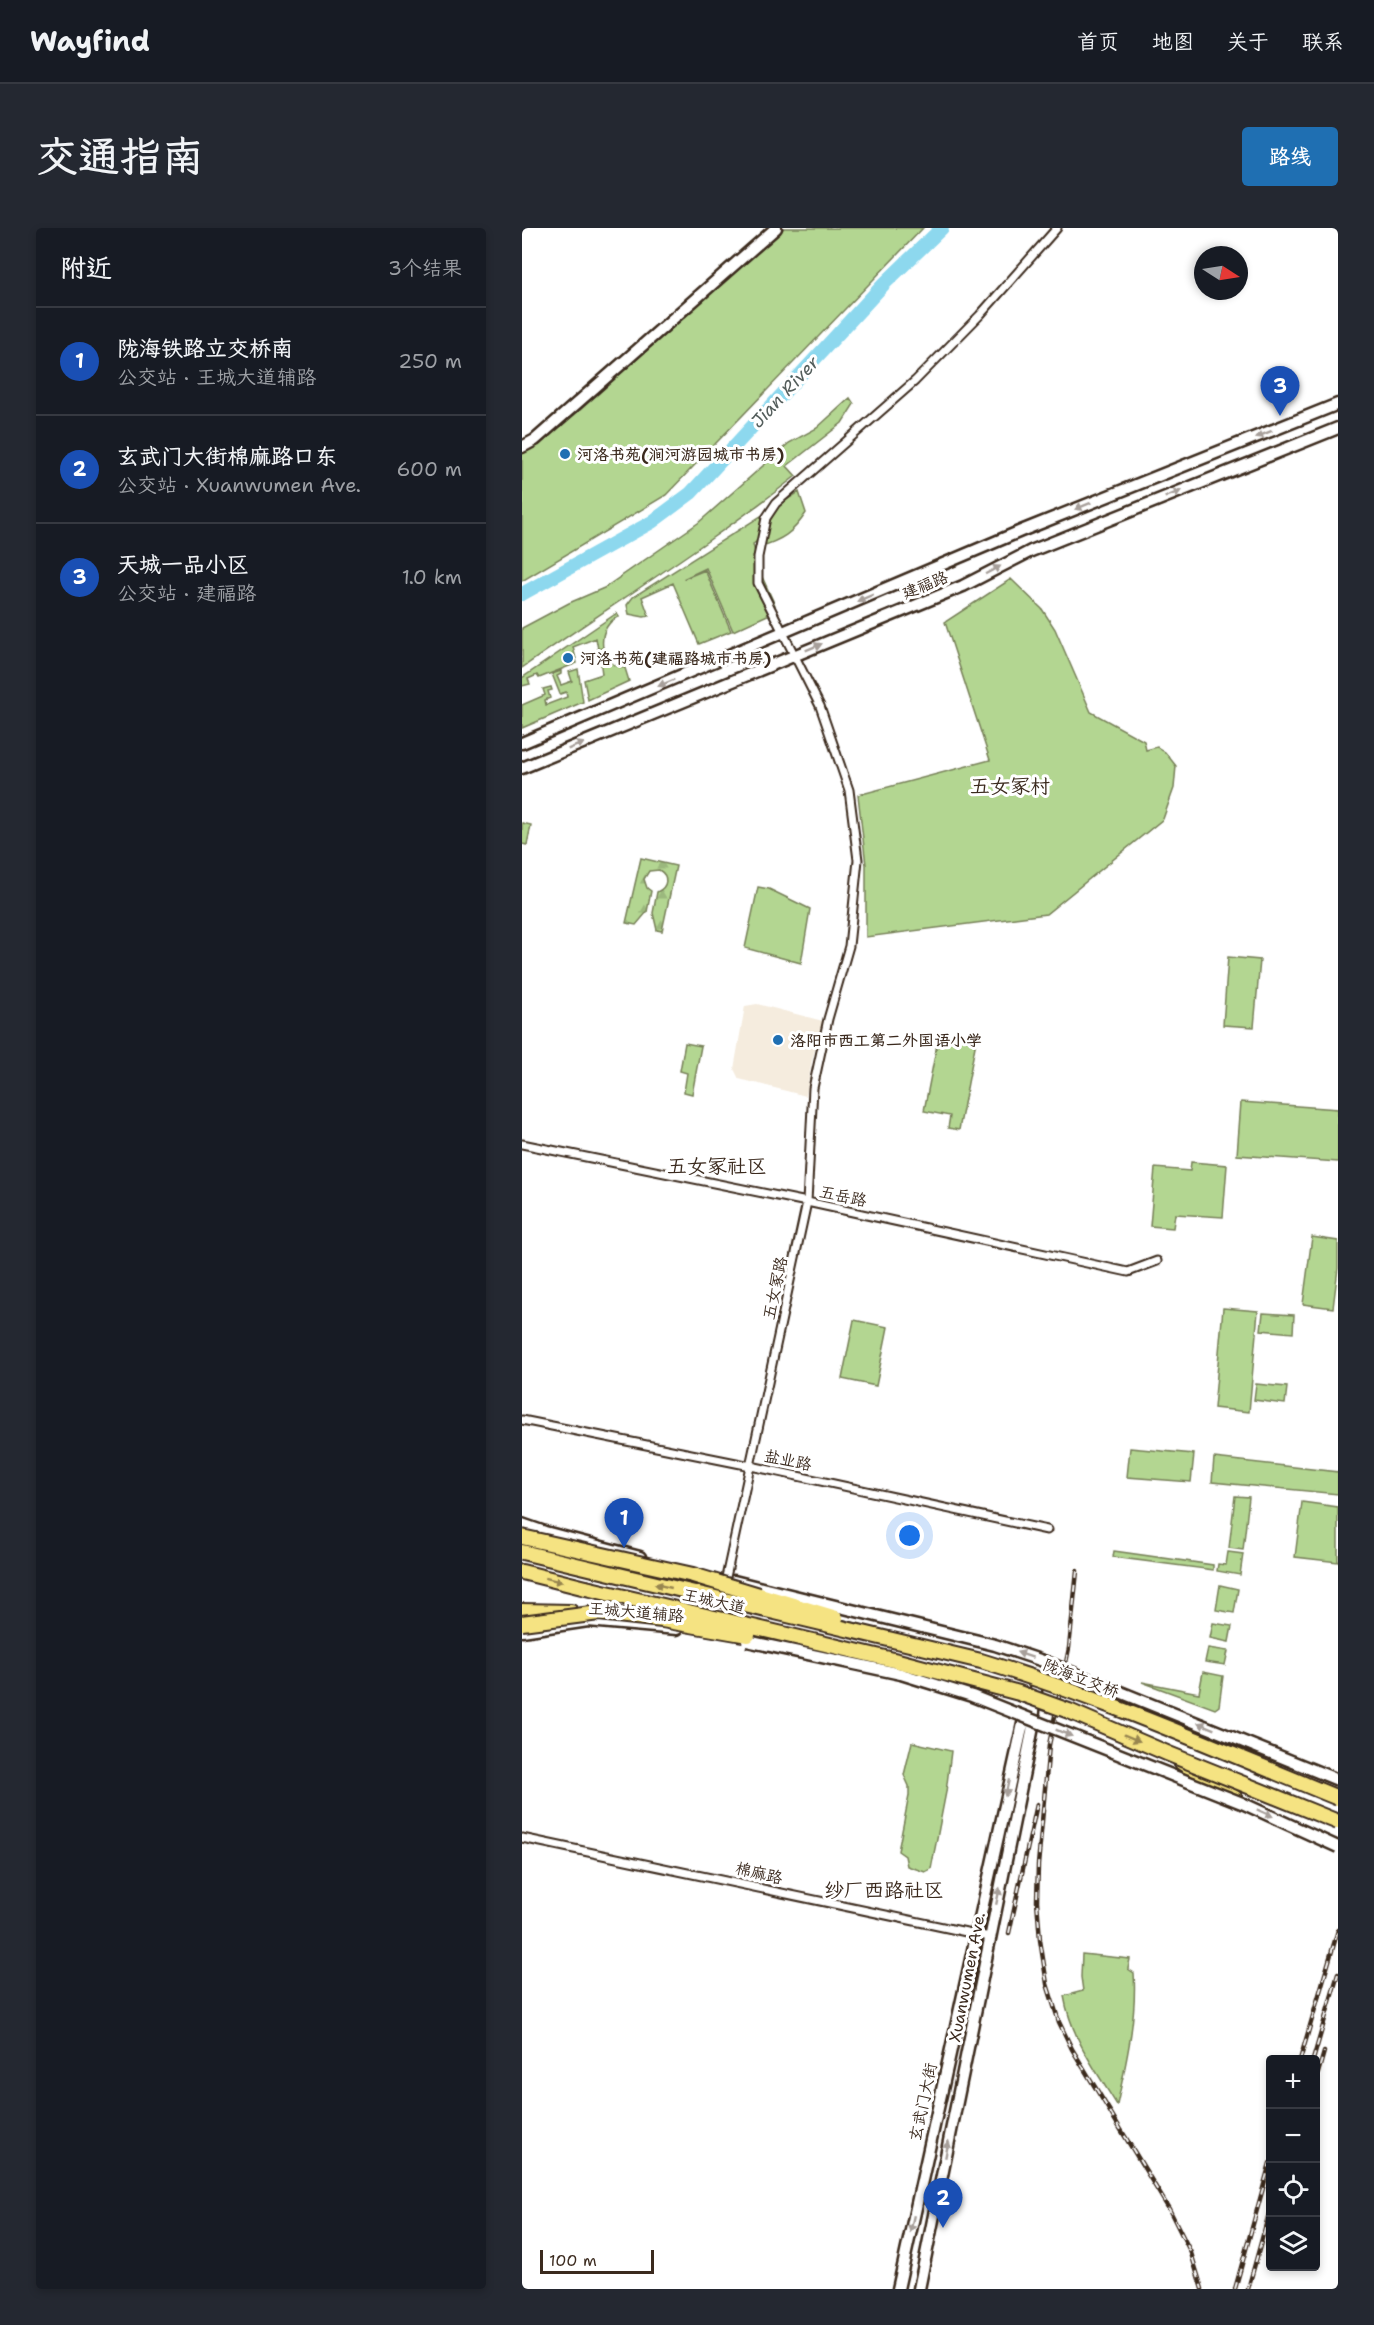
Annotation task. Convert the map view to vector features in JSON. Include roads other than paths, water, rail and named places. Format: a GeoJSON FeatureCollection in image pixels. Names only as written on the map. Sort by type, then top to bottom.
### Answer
{"type":"FeatureCollection","features":[{"type":"Feature","properties":{"kind":"highway"},"geometry":{"type":"LineString","coordinates":[[522,1537],[693,1575],[981,1661]]}},
{"type":"Feature","properties":{"kind":"highway","name":"王城大道"},"geometry":{"type":"LineString","coordinates":[[522,1552],[802,1619]]}},
{"type":"Feature","properties":{"kind":"highway","name":"王城大道"},"geometry":{"type":"LineString","coordinates":[[522,1572],[957,1676]]}},
{"type":"Feature","properties":{"kind":"highway"},"geometry":{"type":"LineString","coordinates":[[522,1611],[599,1613],[662,1620],[770,1638],[957,1676],[1019,1693],[1069,1711],[1338,1822]]}},
{"type":"Feature","properties":{"kind":"highway"},"geometry":{"type":"LineString","coordinates":[[522,1623],[599,1613]]}},
{"type":"Feature","properties":{"kind":"highway","name":"陇海立交桥"},"geometry":{"type":"LineString","coordinates":[[802,1619],[981,1661],[1078,1693],[1338,1798]]}},
{"type":"Feature","properties":{"kind":"highway"},"geometry":{"type":"LineString","coordinates":[[1168,1729],[1275,1754]]}},
{"type":"Feature","properties":{"kind":"highway"},"geometry":{"type":"LineString","coordinates":[[1169,1754],[1242,1803]]}},
{"type":"Feature","properties":{"kind":"main road"},"geometry":{"type":"LineString","coordinates":[[522,447],[535,440],[776,228]]}},
{"type":"Feature","properties":{"kind":"main road","name":"建福路"},"geometry":{"type":"LineString","coordinates":[[522,743],[1021,531],[1338,404]]}},
{"type":"Feature","properties":{"kind":"main road"},"geometry":{"type":"LineString","coordinates":[[1311,415],[1319,436]]}},
{"type":"Feature","properties":{"kind":"main road","name":"建福路"},"geometry":{"type":"LineString","coordinates":[[522,768],[654,716],[793,655],[963,586],[1031,551],[1338,428]]}},
{"type":"Feature","properties":{"kind":"main road"},"geometry":{"type":"LineString","coordinates":[[522,1524],[725,1579],[995,1645],[1046,1662],[1338,1780]]}},
{"type":"Feature","properties":{"kind":"main road","name":"Xuanwumen Ave."},"geometry":{"type":"LineString","coordinates":[[725,1579],[763,1593],[970,1648],[1038,1670],[1036,1715],[919,2289]]}},
{"type":"Feature","properties":{"kind":"main road","name":"王城大道辅路"},"geometry":{"type":"LineString","coordinates":[[522,1631],[588,1621],[669,1628],[747,1641],[901,1674],[972,1696],[1242,1803],[1338,1847]]}},
{"type":"Feature","properties":{"kind":"main road","name":"玄武门大街"},"geometry":{"type":"LineString","coordinates":[[713,1635],[748,1636],[931,1677],[1026,1710],[898,2289]]}},
{"type":"Feature","properties":{"kind":"street","name":"五女冢路"},"geometry":{"type":"LineString","coordinates":[[713,1635],[807,1202],[813,1088],[828,1019],[849,946],[858,860],[849,790],[820,706],[758,583],[758,557],[766,518],[776,503],[915,381],[980,315],[1057,228]]}},
{"type":"Feature","properties":{"kind":"street","name":"五岳路"},"geometry":{"type":"LineString","coordinates":[[522,1144],[807,1202],[1128,1272],[1157,1261]]}},
{"type":"Feature","properties":{"kind":"street","name":"盐业路"},"geometry":{"type":"LineString","coordinates":[[522,1420],[751,1466],[1047,1530]]}},
{"type":"Feature","properties":{"kind":"street","name":"棉麻路"},"geometry":{"type":"LineString","coordinates":[[522,1838],[990,1937]]}},
{"type":"Feature","properties":{"kind":"waterway","name":"Jian River"},"geometry":{"type":"LineString","coordinates":[[522,594],[652,522],[691,493],[884,284],[942,228]]}},
{"type":"Feature","properties":{"kind":"railway"},"geometry":{"type":"LineString","coordinates":[[1077,1571],[1069,1648],[1049,1745],[1038,1865],[1037,1901],[1047,1984],[1059,2022],[1072,2049],[1169,2209],[1191,2253],[1202,2289]]}},
{"type":"Feature","properties":{"kind":"railway"},"geometry":{"type":"LineString","coordinates":[[1009,1933],[1037,1804]]}},
{"type":"Feature","properties":{"kind":"railway"},"geometry":{"type":"LineString","coordinates":[[1301,2055],[1338,1930]]}},
{"type":"Feature","properties":{"kind":"railway"},"geometry":{"type":"LineString","coordinates":[[1314,2055],[1338,1974]]}},
{"type":"Feature","properties":{"kind":"railway"},"geometry":{"type":"LineString","coordinates":[[1320,2066],[1324,2052]]}},
{"type":"Feature","properties":{"kind":"railway"},"geometry":{"type":"LineString","coordinates":[[1235,2289],[1266,2177]]}},
{"type":"Feature","properties":{"kind":"railway"},"geometry":{"type":"LineString","coordinates":[[1248,2289],[1268,2217]]}},
{"type":"Feature","properties":{"kind":"place","name":"天城一品小区"},"geometry":{"type":"Point","coordinates":[1280,416]}},
{"type":"Feature","properties":{"kind":"place","name":"河洛书苑(涧河游园城市书房)"},"geometry":{"type":"Point","coordinates":[565,454]}},
{"type":"Feature","properties":{"kind":"place","name":"河洛书苑(建福路城市书房)"},"geometry":{"type":"Point","coordinates":[568,658]}},
{"type":"Feature","properties":{"kind":"place","name":"洛阳市西工第二外国语小学"},"geometry":{"type":"Point","coordinates":[778,1040]}},
{"type":"Feature","properties":{"kind":"place","name":"陇海铁路立交桥南"},"geometry":{"type":"Point","coordinates":[624,1548]}},
{"type":"Feature","properties":{"kind":"place","name":"玄武门大街棉麻路口东"},"geometry":{"type":"Point","coordinates":[943,2228]}},
{"type":"Feature","properties":{"kind":"district","name":"五女冢村"},"geometry":{"type":"Point","coordinates":[1010,786]}},
{"type":"Feature","properties":{"kind":"district","name":"五女冢社区"},"geometry":{"type":"Point","coordinates":[717,1166]}},
{"type":"Feature","properties":{"kind":"district","name":"纱厂西路社区"},"geometry":{"type":"Point","coordinates":[884,1890]}}]}
